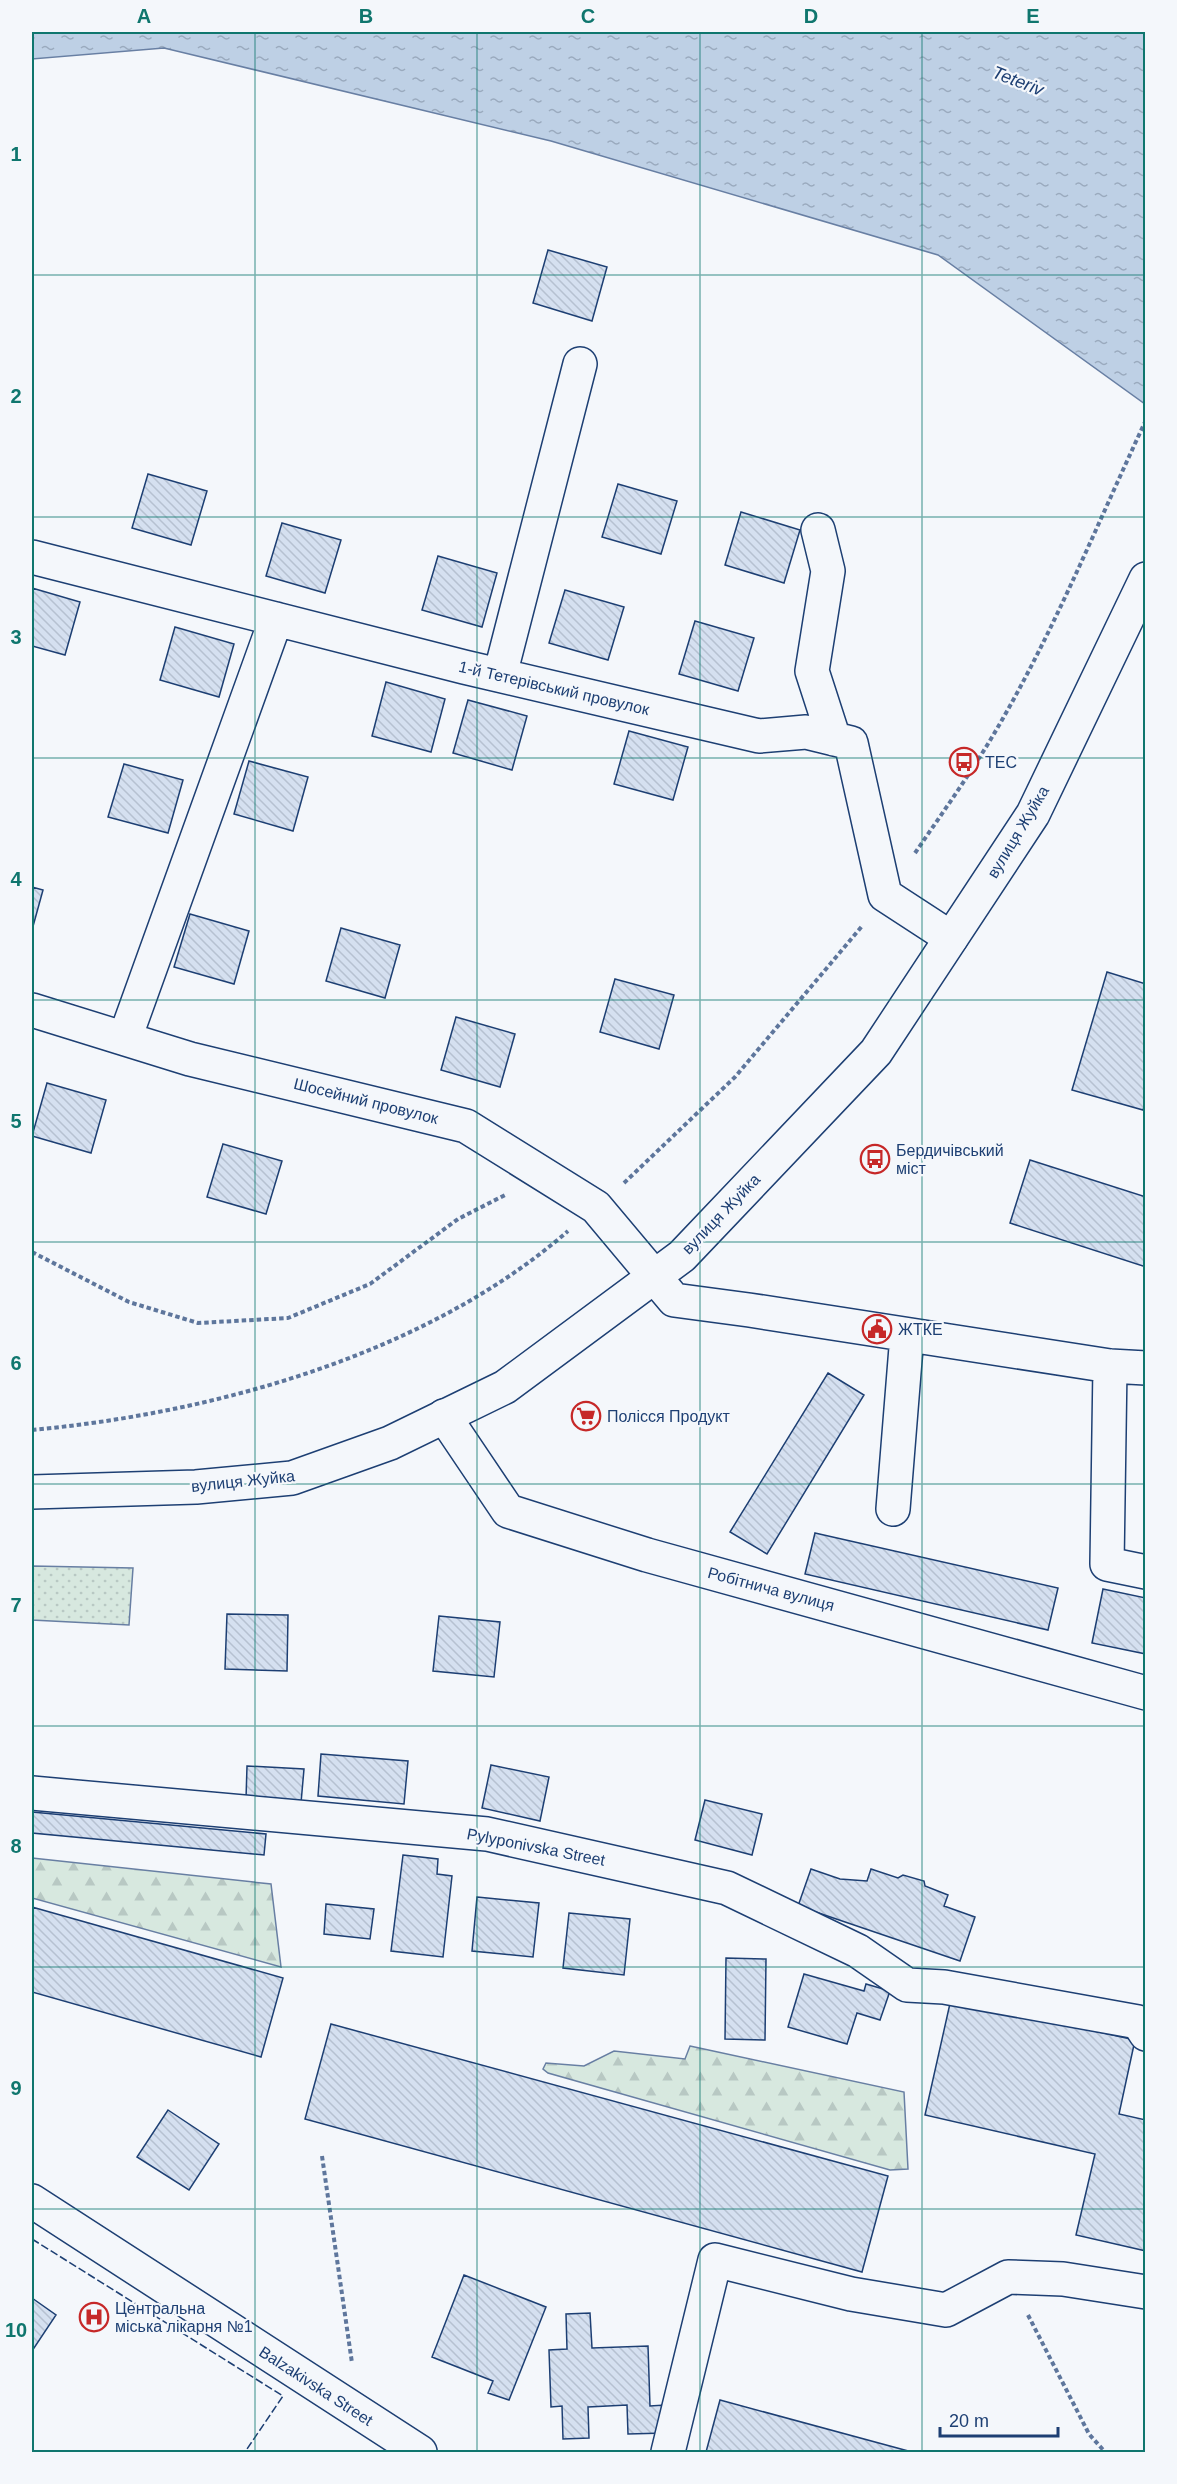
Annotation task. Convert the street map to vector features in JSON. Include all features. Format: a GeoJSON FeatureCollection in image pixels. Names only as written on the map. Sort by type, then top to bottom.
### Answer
{"type":"FeatureCollection","features":[{"type":"Feature","properties":{"kind":"main road"},"geometry":{"type":"LineString","coordinates":[[500,675],[580,364]]}},
{"type":"Feature","properties":{"kind":"main road"},"geometry":{"type":"LineString","coordinates":[[818,530],[828,571],[812,671],[834,739]]}},
{"type":"Feature","properties":{"kind":"main road","name":"1-й Тетерівський провулок"},"geometry":{"type":"LineString","coordinates":[[32,556],[500,675],[759,736],[806,732],[851,743],[885,895]]}},
{"type":"Feature","properties":{"kind":"main road","name":"вулиця Жуйка"},"geometry":{"type":"LineString","coordinates":[[32,1492],[196,1487],[292,1478],[390,1443],[505,1387],[682,1256],[876,1052],[1033,814],[1146,579]]}},
{"type":"Feature","properties":{"kind":"main road"},"geometry":{"type":"LineString","coordinates":[[125,1038],[276,619]]}},
{"type":"Feature","properties":{"kind":"main road"},"geometry":{"type":"LineString","coordinates":[[885,895],[951,938]]}},
{"type":"Feature","properties":{"kind":"main road","name":"Шосейний провулок"},"geometry":{"type":"LineString","coordinates":[[32,1010],[190,1059],[466,1126],[596,1207],[674,1300],[1110,1366],[1146,1368]]}},
{"type":"Feature","properties":{"kind":"main road"},"geometry":{"type":"LineString","coordinates":[[892,1509],[907,1335]]}},
{"type":"Feature","properties":{"kind":"main road"},"geometry":{"type":"LineString","coordinates":[[1110,1366],[1107,1564],[1146,1572]]}},
{"type":"Feature","properties":{"kind":"main road","name":"Робітнича вулиця"},"geometry":{"type":"LineString","coordinates":[[444,1416],[508,1511],[647,1555],[1146,1693]]}},
{"type":"Feature","properties":{"kind":"main road","name":"Pylyponivska Street"},"geometry":{"type":"LineString","coordinates":[[32,1793],[488,1834],[727,1888],[858,1951],[907,1985],[944,1987],[1138,2022],[1146,2034]]}},
{"type":"Feature","properties":{"kind":"main road","name":"Balzakivska Street"},"geometry":{"type":"LineString","coordinates":[[32,2201],[420,2452]]}},
{"type":"Feature","properties":{"kind":"main road"},"geometry":{"type":"LineString","coordinates":[[668,2452],[715,2260],[851,2294],[946,2310],[1008,2277],[1063,2279],[1146,2292]]}},
{"type":"Feature","properties":{"kind":"path"},"geometry":{"type":"LineString","coordinates":[[32,1430],[90,1424],[223,1397],[345,1361],[468,1303],[545,1252],[631,1177],[735,1077],[885,895],[967,778],[1003,719],[1045,636],[1146,420]]}},
{"type":"Feature","properties":{"kind":"path"},"geometry":{"type":"LineString","coordinates":[[735,1077],[740,1081]]}},
{"type":"Feature","properties":{"kind":"path"},"geometry":{"type":"LineString","coordinates":[[32,1252],[129,1302],[198,1323],[288,1318],[370,1284],[458,1219],[544,1175]]}},
{"type":"Feature","properties":{"kind":"path"},"geometry":{"type":"LineString","coordinates":[[322,2156],[360,2415]]}},
{"type":"Feature","properties":{"kind":"path"},"geometry":{"type":"LineString","coordinates":[[1008,2277],[1089,2434],[1105,2452]]}},
{"type":"Feature","properties":{"kind":"green space"},"geometry":{"type":"Polygon","coordinates":[[[32,1566],[133,1568],[129,1625],[32,1620],[32,1566]]]}},
{"type":"Feature","properties":{"kind":"green space"},"geometry":{"type":"Polygon","coordinates":[[[32,1858],[271,1884],[281,1967],[32,1898],[32,1858]]]}},
{"type":"Feature","properties":{"kind":"green space"},"geometry":{"type":"Polygon","coordinates":[[[690,2046],[904,2092],[908,2169],[890,2170],[548,2073],[543,2069],[546,2063],[584,2066],[614,2051],[685,2059],[690,2046]]]}},
{"type":"Feature","properties":{"kind":"water","name":"Teteriv"},"geometry":{"type":"Polygon","coordinates":[[[32,32],[1145,32],[1145,404],[938,255],[551,141],[164,48],[32,59],[32,32]]]}},
{"type":"Feature","properties":{"kind":"building"},"geometry":{"type":"Polygon","coordinates":[[[548,250],[607,267],[592,321],[533,303],[548,250]]]}},
{"type":"Feature","properties":{"kind":"building"},"geometry":{"type":"Polygon","coordinates":[[[148,474],[207,491],[191,545],[132,528],[148,474]]]}},
{"type":"Feature","properties":{"kind":"building"},"geometry":{"type":"Polygon","coordinates":[[[618,484],[677,501],[661,554],[602,537],[618,484]]]}},
{"type":"Feature","properties":{"kind":"building"},"geometry":{"type":"Polygon","coordinates":[[[741,512],[800,530],[784,583],[725,565],[741,512]]]}},
{"type":"Feature","properties":{"kind":"building"},"geometry":{"type":"Polygon","coordinates":[[[282,523],[341,540],[325,593],[266,576],[282,523]]]}},
{"type":"Feature","properties":{"kind":"building"},"geometry":{"type":"Polygon","coordinates":[[[438,556],[497,573],[482,627],[422,610],[438,556]]]}},
{"type":"Feature","properties":{"kind":"building"},"geometry":{"type":"Polygon","coordinates":[[[32,588],[80,602],[65,655],[32,646],[32,588]]]}},
{"type":"Feature","properties":{"kind":"building"},"geometry":{"type":"Polygon","coordinates":[[[565,590],[624,607],[608,660],[549,643],[565,590]]]}},
{"type":"Feature","properties":{"kind":"building"},"geometry":{"type":"Polygon","coordinates":[[[695,621],[754,638],[738,691],[679,674],[695,621]]]}},
{"type":"Feature","properties":{"kind":"building"},"geometry":{"type":"Polygon","coordinates":[[[175,627],[234,644],[219,697],[160,680],[175,627]]]}},
{"type":"Feature","properties":{"kind":"building"},"geometry":{"type":"Polygon","coordinates":[[[386,682],[445,699],[431,752],[372,736],[386,682]]]}},
{"type":"Feature","properties":{"kind":"building"},"geometry":{"type":"Polygon","coordinates":[[[468,700],[527,716],[512,770],[453,753],[468,700]]]}},
{"type":"Feature","properties":{"kind":"building"},"geometry":{"type":"Polygon","coordinates":[[[629,731],[688,747],[673,800],[614,784],[629,731]]]}},
{"type":"Feature","properties":{"kind":"building"},"geometry":{"type":"Polygon","coordinates":[[[249,761],[308,777],[293,831],[234,814],[249,761]]]}},
{"type":"Feature","properties":{"kind":"building"},"geometry":{"type":"Polygon","coordinates":[[[124,764],[183,780],[168,833],[108,817],[124,764]]]}},
{"type":"Feature","properties":{"kind":"building"},"geometry":{"type":"Polygon","coordinates":[[[32,887],[43,890],[32,930],[32,887]]]}},
{"type":"Feature","properties":{"kind":"building"},"geometry":{"type":"Polygon","coordinates":[[[190,914],[249,931],[234,984],[174,967],[190,914]]]}},
{"type":"Feature","properties":{"kind":"building"},"geometry":{"type":"Polygon","coordinates":[[[341,928],[400,945],[385,998],[326,981],[341,928]]]}},
{"type":"Feature","properties":{"kind":"building"},"geometry":{"type":"Polygon","coordinates":[[[1107,972],[1146,984],[1146,1101],[1143,1110],[1072,1090],[1107,972]]]}},
{"type":"Feature","properties":{"kind":"building"},"geometry":{"type":"Polygon","coordinates":[[[615,979],[674,995],[659,1049],[600,1032],[615,979]]]}},
{"type":"Feature","properties":{"kind":"building"},"geometry":{"type":"Polygon","coordinates":[[[456,1017],[515,1034],[500,1087],[441,1070],[456,1017]]]}},
{"type":"Feature","properties":{"kind":"building"},"geometry":{"type":"Polygon","coordinates":[[[47,1083],[106,1100],[91,1153],[32,1136],[47,1083]]]}},
{"type":"Feature","properties":{"kind":"building"},"geometry":{"type":"Polygon","coordinates":[[[223,1144],[282,1161],[266,1214],[207,1197],[223,1144]]]}},
{"type":"Feature","properties":{"kind":"building"},"geometry":{"type":"Polygon","coordinates":[[[1030,1160],[1146,1197],[1146,1267],[1010,1223],[1030,1160]]]}},
{"type":"Feature","properties":{"kind":"building"},"geometry":{"type":"Polygon","coordinates":[[[828,1373],[864,1395],[767,1554],[730,1532],[828,1373]]]}},
{"type":"Feature","properties":{"kind":"building"},"geometry":{"type":"Polygon","coordinates":[[[815,1533],[1058,1588],[1048,1630],[805,1574],[815,1533]]]}},
{"type":"Feature","properties":{"kind":"building"},"geometry":{"type":"Polygon","coordinates":[[[1103,1589],[1146,1598],[1146,1654],[1092,1643],[1103,1589]]]}},
{"type":"Feature","properties":{"kind":"building"},"geometry":{"type":"Polygon","coordinates":[[[227,1614],[288,1615],[287,1671],[225,1669],[227,1614]]]}},
{"type":"Feature","properties":{"kind":"building"},"geometry":{"type":"Polygon","coordinates":[[[439,1616],[500,1622],[494,1677],[433,1671],[439,1616]]]}},
{"type":"Feature","properties":{"kind":"building"},"geometry":{"type":"Polygon","coordinates":[[[321,1754],[408,1761],[404,1804],[318,1796],[321,1754]]]}},
{"type":"Feature","properties":{"kind":"building"},"geometry":{"type":"Polygon","coordinates":[[[491,1765],[549,1777],[540,1821],[482,1808],[491,1765]]]}},
{"type":"Feature","properties":{"kind":"building"},"geometry":{"type":"Polygon","coordinates":[[[247,1766],[304,1769],[301,1803],[246,1799],[247,1766]]]}},
{"type":"Feature","properties":{"kind":"building"},"geometry":{"type":"Polygon","coordinates":[[[705,1800],[762,1814],[752,1855],[695,1840],[705,1800]]]}},
{"type":"Feature","properties":{"kind":"building"},"geometry":{"type":"Polygon","coordinates":[[[32,1812],[266,1834],[264,1855],[32,1833],[32,1812]]]}},
{"type":"Feature","properties":{"kind":"building"},"geometry":{"type":"Polygon","coordinates":[[[403,1855],[438,1859],[437,1874],[452,1876],[443,1957],[391,1951],[403,1855]]]}},
{"type":"Feature","properties":{"kind":"building"},"geometry":{"type":"Polygon","coordinates":[[[811,1869],[840,1879],[867,1881],[871,1869],[898,1878],[903,1875],[924,1881],[925,1886],[948,1895],[944,1906],[975,1917],[960,1961],[798,1906],[811,1869]]]}},
{"type":"Feature","properties":{"kind":"building"},"geometry":{"type":"Polygon","coordinates":[[[477,1897],[539,1903],[533,1957],[472,1951],[477,1897]]]}},
{"type":"Feature","properties":{"kind":"building"},"geometry":{"type":"Polygon","coordinates":[[[326,1904],[374,1909],[370,1939],[324,1934],[326,1904]]]}},
{"type":"Feature","properties":{"kind":"building"},"geometry":{"type":"Polygon","coordinates":[[[32,1907],[283,1978],[261,2057],[32,1992],[32,1907]]]}},
{"type":"Feature","properties":{"kind":"building"},"geometry":{"type":"Polygon","coordinates":[[[569,1913],[630,1919],[624,1975],[563,1968],[569,1913]]]}},
{"type":"Feature","properties":{"kind":"building"},"geometry":{"type":"Polygon","coordinates":[[[726,1958],[766,1959],[765,2040],[725,2039],[726,1958]]]}},
{"type":"Feature","properties":{"kind":"building"},"geometry":{"type":"Polygon","coordinates":[[[804,1974],[864,1991],[866,1984],[890,1991],[880,2020],[857,2013],[847,2044],[788,2027],[804,1974]]]}},
{"type":"Feature","properties":{"kind":"building"},"geometry":{"type":"Polygon","coordinates":[[[951,1999],[1135,2040],[1119,2114],[1146,2120],[1146,2251],[1076,2235],[1095,2154],[925,2115],[951,1999]]]}},
{"type":"Feature","properties":{"kind":"building"},"geometry":{"type":"Polygon","coordinates":[[[331,2024],[888,2176],[862,2272],[305,2119],[331,2024]]]}},
{"type":"Feature","properties":{"kind":"building"},"geometry":{"type":"Polygon","coordinates":[[[168,2110],[219,2144],[189,2190],[137,2157],[168,2110]]]}},
{"type":"Feature","properties":{"kind":"building"},"geometry":{"type":"Polygon","coordinates":[[[464,2275],[546,2307],[509,2400],[488,2393],[493,2381],[432,2357],[464,2275]]]}},
{"type":"Feature","properties":{"kind":"building"},"geometry":{"type":"Polygon","coordinates":[[[32,2298],[56,2315],[32,2351],[32,2298]]]}},
{"type":"Feature","properties":{"kind":"building"},"geometry":{"type":"Polygon","coordinates":[[[590,2313],[592,2348],[648,2346],[650,2406],[665,2405],[665,2433],[628,2434],[627,2405],[588,2407],[589,2438],[563,2439],[562,2406],[551,2407],[549,2350],[567,2349],[566,2314],[590,2313]]]}},
{"type":"Feature","properties":{"kind":"building"},"geometry":{"type":"Polygon","coordinates":[[[720,2400],[912,2452],[706,2452],[720,2400]]]}},
{"type":"Feature","properties":{"kind":"fence"},"geometry":{"type":"LineString","coordinates":[[32,2239],[283,2396],[245,2452]]}},
{"type":"Feature","properties":{"kind":"place","name":"ТЕС"},"geometry":{"type":"Point","coordinates":[964,762]}},
{"type":"Feature","properties":{"kind":"place","name":"Бердичівський міст"},"geometry":{"type":"Point","coordinates":[875,1159]}},
{"type":"Feature","properties":{"kind":"place","name":"ЖТКЕ"},"geometry":{"type":"Point","coordinates":[877,1329]}},
{"type":"Feature","properties":{"kind":"place","name":"Полісся Продукт"},"geometry":{"type":"Point","coordinates":[586,1416]}},
{"type":"Feature","properties":{"kind":"place","name":"Центральна міська лікарня №1"},"geometry":{"type":"Point","coordinates":[94,2317]}}]}
